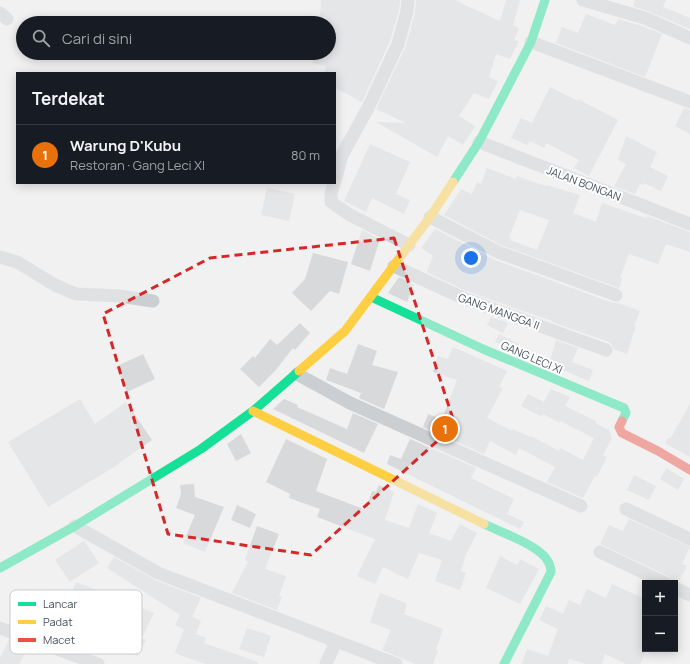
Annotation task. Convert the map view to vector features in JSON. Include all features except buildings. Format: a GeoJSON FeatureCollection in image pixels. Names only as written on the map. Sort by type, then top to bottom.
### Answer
{"type":"FeatureCollection","features":[{"type":"Feature","properties":{"kind":"street"},"geometry":{"type":"LineString","coordinates":[[336,178],[342,155],[368,108],[398,44],[408,0]]}},
{"type":"Feature","properties":{"kind":"street"},"geometry":{"type":"LineString","coordinates":[[0,568],[75,526],[201,450],[297,374],[345,331],[430,217],[479,142],[531,42],[545,0]]}},
{"type":"Feature","properties":{"kind":"street"},"geometry":{"type":"LineString","coordinates":[[583,0],[645,18],[690,38]]}},
{"type":"Feature","properties":{"kind":"street"},"geometry":{"type":"LineString","coordinates":[[531,42],[690,102]]}},
{"type":"Feature","properties":{"kind":"street","name":"JALAN BONGAN"},"geometry":{"type":"LineString","coordinates":[[479,142],[690,224]]}},
{"type":"Feature","properties":{"kind":"street"},"geometry":{"type":"LineString","coordinates":[[334,184],[331,194],[331,202],[350,215],[409,245]]}},
{"type":"Feature","properties":{"kind":"street"},"geometry":{"type":"LineString","coordinates":[[430,217],[498,252],[616,294]]}},
{"type":"Feature","properties":{"kind":"street"},"geometry":{"type":"LineString","coordinates":[[0,257],[17,262],[55,285],[76,294],[119,296],[153,301]]}},
{"type":"Feature","properties":{"kind":"street","name":"GANG MANGGA II"},"geometry":{"type":"LineString","coordinates":[[394,266],[463,298],[606,350]]}},
{"type":"Feature","properties":{"kind":"street","name":"GANG LECI XI"},"geometry":{"type":"LineString","coordinates":[[371,297],[483,350],[624,408],[626,413],[620,427],[622,433],[658,451],[690,470]]}},
{"type":"Feature","properties":{"kind":"street"},"geometry":{"type":"LineString","coordinates":[[297,374],[350,403],[581,506]]}},
{"type":"Feature","properties":{"kind":"street"},"geometry":{"type":"LineString","coordinates":[[253,410],[536,549],[545,556],[549,563],[551,572],[504,664]]}},
{"type":"Feature","properties":{"kind":"street"},"geometry":{"type":"LineString","coordinates":[[626,509],[690,539]]}},
{"type":"Feature","properties":{"kind":"street"},"geometry":{"type":"LineString","coordinates":[[75,526],[158,573],[396,664]]}},
{"type":"Feature","properties":{"kind":"street"},"geometry":{"type":"LineString","coordinates":[[600,552],[659,580]]}},
{"type":"Feature","properties":{"kind":"street"},"geometry":{"type":"LineString","coordinates":[[678,589],[690,595]]}},
{"type":"Feature","properties":{"kind":"street"},"geometry":{"type":"LineString","coordinates":[[0,628],[10,632]]}},
{"type":"Feature","properties":{"kind":"street"},"geometry":{"type":"LineString","coordinates":[[326,664],[336,641]]}},
{"type":"Feature","properties":{"kind":"street"},"geometry":{"type":"LineString","coordinates":[[71,654],[98,664]]}},
{"type":"Feature","properties":{"kind":"highlighted area"},"geometry":{"type":"Polygon","coordinates":[[[394,238],[455,425],[311,555],[168,534],[103,314],[210,258],[394,238]]]}},
{"type":"Feature","properties":{"kind":"traffic: fast"},"geometry":{"type":"LineString","coordinates":[[453,182],[479,142],[531,42],[545,0]]}},
{"type":"Feature","properties":{"kind":"traffic: fast"},"geometry":{"type":"LineString","coordinates":[[371,297],[483,349],[624,408],[626,413],[622,421]]}},
{"type":"Feature","properties":{"kind":"traffic: fast"},"geometry":{"type":"LineString","coordinates":[[0,568],[75,526],[201,449],[253,411],[299,371]]}},
{"type":"Feature","properties":{"kind":"traffic: fast"},"geometry":{"type":"LineString","coordinates":[[484,524],[533,547],[545,557],[551,568],[551,572],[504,664]]}},
{"type":"Feature","properties":{"kind":"traffic: slow"},"geometry":{"type":"LineString","coordinates":[[299,371],[345,331],[430,217],[453,182]]}},
{"type":"Feature","properties":{"kind":"traffic: slow"},"geometry":{"type":"LineString","coordinates":[[253,411],[484,524]]}},
{"type":"Feature","properties":{"kind":"traffic: jam"},"geometry":{"type":"LineString","coordinates":[[622,421],[619,427],[622,433],[658,451],[690,470]]}},
{"type":"Feature","properties":{"kind":"place","name":"Warung D'Kubu"},"geometry":{"type":"Point","coordinates":[445,429]}}]}
